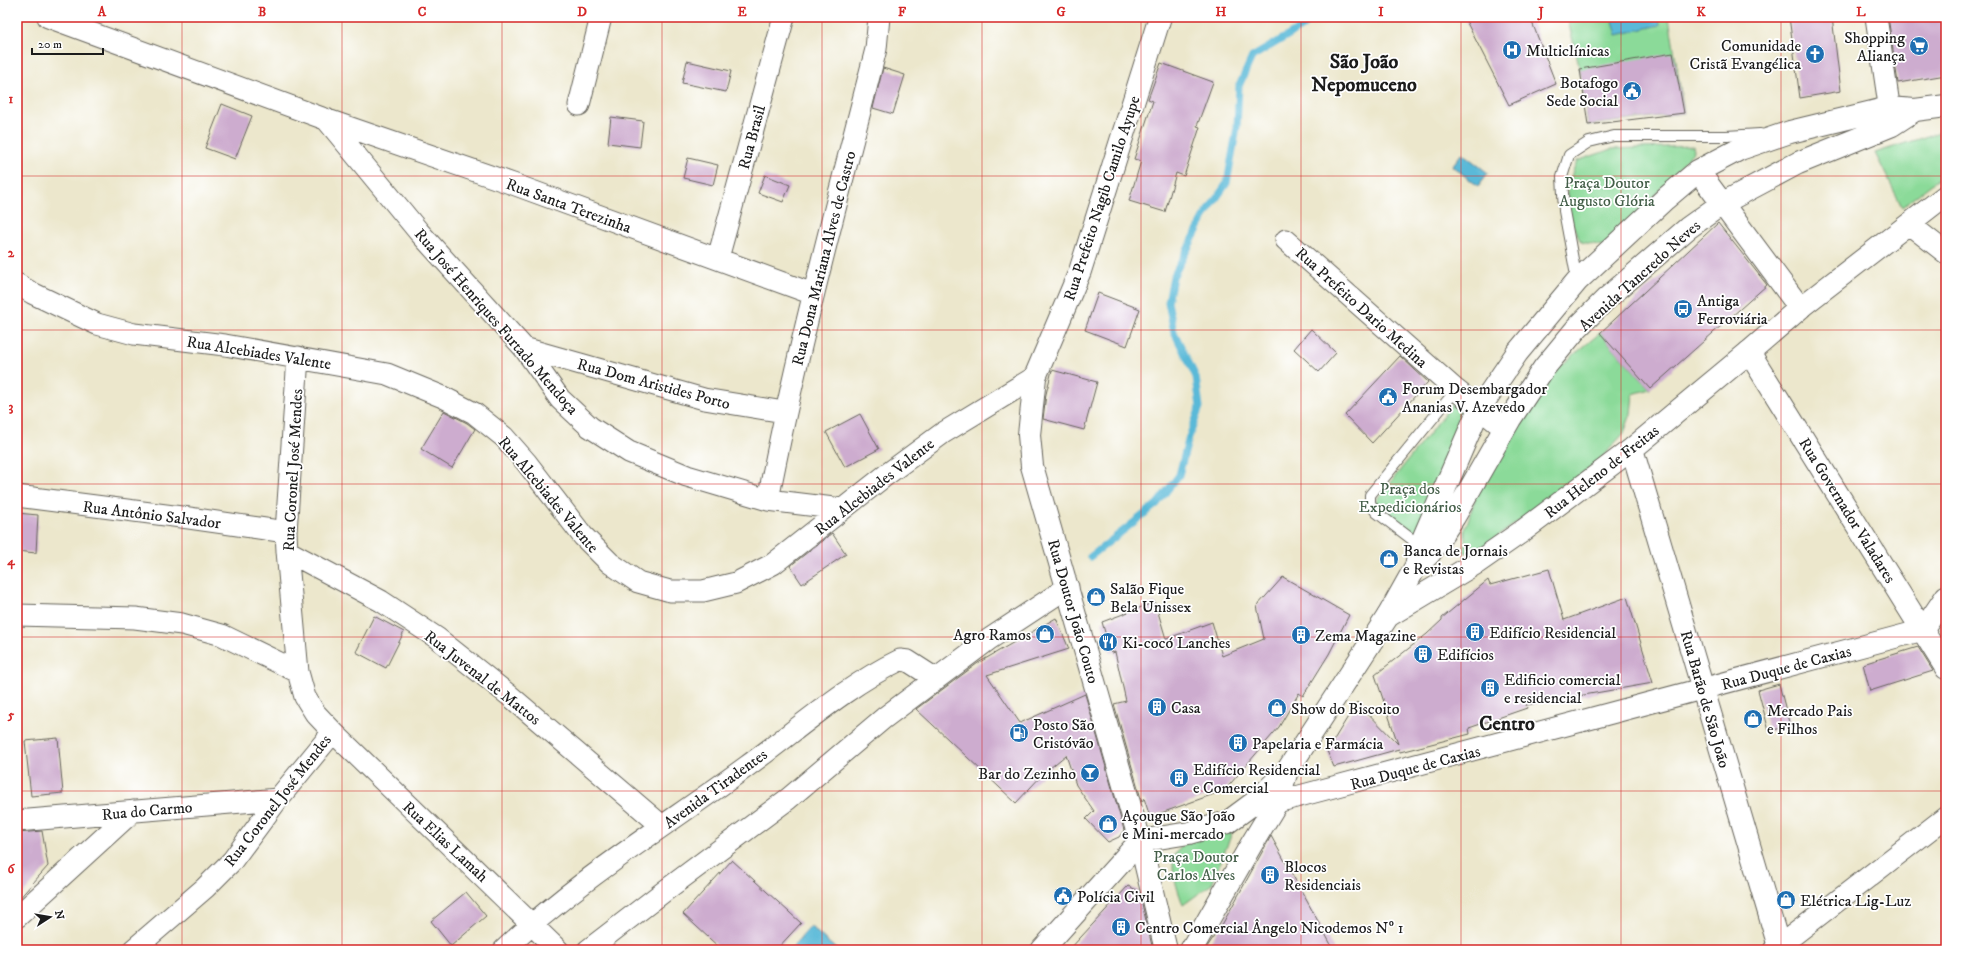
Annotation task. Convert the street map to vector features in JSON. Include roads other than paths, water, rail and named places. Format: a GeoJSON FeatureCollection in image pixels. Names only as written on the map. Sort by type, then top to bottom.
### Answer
{"type":"FeatureCollection","features":[{"type":"Feature","properties":{"kind":"main road","name":"Rua Prefeito Nagib Camilo Ayupe"},"geometry":{"type":"LineString","coordinates":[[1035,377],[1080,271],[1160,17]]}},
{"type":"Feature","properties":{"kind":"main road"},"geometry":{"type":"LineString","coordinates":[[1891,116],[1915,110],[1946,106]]}},
{"type":"Feature","properties":{"kind":"main road","name":"Avenida Tancredo Neves"},"geometry":{"type":"LineString","coordinates":[[1287,771],[1388,616],[1422,555],[1479,409],[1517,352],[1577,281],[1665,199],[1698,171],[1740,149],[1790,132],[1891,116]]}},
{"type":"Feature","properties":{"kind":"main road","name":"Avenida Tancredo Neves"},"geometry":{"type":"LineString","coordinates":[[1422,555],[1454,517],[1504,428],[1544,368],[1578,328],[1631,277],[1688,228],[1723,203],[1891,116]]}},
{"type":"Feature","properties":{"kind":"main road"},"geometry":{"type":"LineString","coordinates":[[1698,171],[1800,308]]}},
{"type":"Feature","properties":{"kind":"main road","name":"Rua Heleno de Freitas"},"geometry":{"type":"LineString","coordinates":[[1388,616],[1478,562],[1632,449],[1800,308]]}},
{"type":"Feature","properties":{"kind":"main road","name":"Rua Governador Valadares"},"geometry":{"type":"LineString","coordinates":[[1749,352],[1946,668]]}},
{"type":"Feature","properties":{"kind":"main road","name":"Rua Doutor João Couto"},"geometry":{"type":"LineString","coordinates":[[1035,377],[1029,435],[1032,466],[1140,841],[1166,950]]}},
{"type":"Feature","properties":{"kind":"main road","name":"Rua Barão de São João"},"geometry":{"type":"LineString","coordinates":[[1632,449],[1703,689],[1777,949]]}},
{"type":"Feature","properties":{"kind":"main road"},"geometry":{"type":"LineString","coordinates":[[1042,950],[1140,841],[1189,833],[1228,822],[1255,802],[1287,771]]}},
{"type":"Feature","properties":{"kind":"main road"},"geometry":{"type":"LineString","coordinates":[[1191,950],[1277,802],[1287,771]]}},
{"type":"Feature","properties":{"kind":"street","name":"Rua Santa Terezinha"},"geometry":{"type":"LineString","coordinates":[[48,17],[325,119],[718,258],[813,294]]}},
{"type":"Feature","properties":{"kind":"street"},"geometry":{"type":"LineString","coordinates":[[579,105],[601,17]]}},
{"type":"Feature","properties":{"kind":"street","name":"Rua Brasil"},"geometry":{"type":"LineString","coordinates":[[718,258],[784,17]]}},
{"type":"Feature","properties":{"kind":"street","name":"Rua Dona Mariana Alves de Castro"},"geometry":{"type":"LineString","coordinates":[[768,500],[784,412],[876,49],[879,17]]}},
{"type":"Feature","properties":{"kind":"street"},"geometry":{"type":"LineString","coordinates":[[1876,17],[1891,116]]}},
{"type":"Feature","properties":{"kind":"street","name":"Rua José Henriques Furtado Mendoça"},"geometry":{"type":"LineString","coordinates":[[325,119],[419,232],[524,348],[560,399],[590,426],[623,447],[687,476],[768,500],[842,509]]}},
{"type":"Feature","properties":{"kind":"street"},"geometry":{"type":"LineString","coordinates":[[1800,308],[1946,195]]}},
{"type":"Feature","properties":{"kind":"street"},"geometry":{"type":"LineString","coordinates":[[1910,224],[1946,253]]}},
{"type":"Feature","properties":{"kind":"street","name":"Rua Prefeito Dario Medina"},"geometry":{"type":"LineString","coordinates":[[1286,240],[1456,390],[1504,428]]}},
{"type":"Feature","properties":{"kind":"street","name":"Rua Alcebiades Valente"},"geometry":{"type":"LineString","coordinates":[[17,284],[32,293],[97,324],[134,334],[225,345],[387,374],[443,397],[474,413],[504,437],[526,462],[583,536],[610,563],[638,582],[670,591],[703,591],[736,583],[773,564],[886,475],[943,433],[1035,377]]}},
{"type":"Feature","properties":{"kind":"street","name":"Rua Dom Aristides Porto"},"geometry":{"type":"LineString","coordinates":[[524,348],[704,399],[784,412]]}},
{"type":"Feature","properties":{"kind":"street","name":"Rua Coronel José Mendes"},"geometry":{"type":"LineString","coordinates":[[133,950],[205,888],[232,861],[278,799],[333,732],[315,713],[308,702],[298,672],[286,542],[298,357]]}},
{"type":"Feature","properties":{"kind":"street","name":"Rua Antônio Salvador"},"geometry":{"type":"LineString","coordinates":[[17,496],[189,518],[286,542]]}},
{"type":"Feature","properties":{"kind":"street","name":"Rua Juvenal de Mattos"},"geometry":{"type":"LineString","coordinates":[[286,542],[437,638],[510,696],[662,826]]}},
{"type":"Feature","properties":{"kind":"street"},"geometry":{"type":"LineString","coordinates":[[588,950],[788,799],[884,718],[988,640],[1068,587]]}},
{"type":"Feature","properties":{"kind":"street"},"geometry":{"type":"LineString","coordinates":[[1923,630],[1946,596]]}},
{"type":"Feature","properties":{"kind":"street"},"geometry":{"type":"LineString","coordinates":[[17,615],[135,618],[182,624],[222,635],[298,672]]}},
{"type":"Feature","properties":{"kind":"street","name":"Rua Duque de Caxias"},"geometry":{"type":"LineString","coordinates":[[1277,802],[1923,630]]}},
{"type":"Feature","properties":{"kind":"street","name":"Avenida Tiradentes"},"geometry":{"type":"LineString","coordinates":[[504,950],[532,924],[598,872],[851,689],[900,660],[908,661],[936,679]]}},
{"type":"Feature","properties":{"kind":"street","name":"Rua Elias Lamah"},"geometry":{"type":"LineString","coordinates":[[333,732],[558,950]]}},
{"type":"Feature","properties":{"kind":"street","name":"Rua do Carmo"},"geometry":{"type":"LineString","coordinates":[[17,821],[278,799]]}},
{"type":"Feature","properties":{"kind":"street"},"geometry":{"type":"LineString","coordinates":[[17,917],[133,811]]}},
{"type":"Feature","properties":{"kind":"street"},"geometry":{"type":"LineString","coordinates":[[1777,949],[1946,817]]}},
{"type":"Feature","properties":{"kind":"lane"},"geometry":{"type":"LineString","coordinates":[[1577,281],[1564,211],[1562,177],[1569,155],[1589,142],[1614,136],[1726,136],[1790,132]]}},
{"type":"Feature","properties":{"kind":"lane"},"geometry":{"type":"LineString","coordinates":[[1422,555],[1376,512],[1370,503],[1370,495],[1456,390]]}},
{"type":"Feature","properties":{"kind":"water"},"geometry":{"type":"Polygon","coordinates":[[[1612,17],[1659,17],[1660,25],[1617,35],[1612,17]]]}},
{"type":"Feature","properties":{"kind":"water"},"geometry":{"type":"Polygon","coordinates":[[[1462,153],[1488,173],[1478,186],[1452,166],[1462,153]]]}},
{"type":"Feature","properties":{"kind":"water"},"geometry":{"type":"Polygon","coordinates":[[[810,926],[837,950],[790,950],[810,926]]]}},
{"type":"Feature","properties":{"kind":"waterway"},"geometry":{"type":"LineString","coordinates":[[1090,557],[1157,504],[1179,475],[1189,437],[1200,407],[1196,377],[1174,332],[1168,302],[1173,277],[1207,212],[1227,183],[1237,127],[1239,86],[1252,57],[1304,26],[1314,17]]}},
{"type":"Feature","properties":{"kind":"waterway"},"geometry":{"type":"LineString","coordinates":[[537,950],[544,943]]}},
{"type":"Feature","properties":{"kind":"place","name":"Shopping Aliança"},"geometry":{"type":"Point","coordinates":[1919,46]}},
{"type":"Feature","properties":{"kind":"place","name":"Multiclínicas"},"geometry":{"type":"Point","coordinates":[1512,50]}},
{"type":"Feature","properties":{"kind":"place","name":"Comunidade Cristã Evangélica"},"geometry":{"type":"Point","coordinates":[1815,54]}},
{"type":"Feature","properties":{"kind":"place","name":"Botafogo Sede Social"},"geometry":{"type":"Point","coordinates":[1632,91]}},
{"type":"Feature","properties":{"kind":"place","name":"Antiga Ferroviária"},"geometry":{"type":"Point","coordinates":[1683,309]}},
{"type":"Feature","properties":{"kind":"place","name":"Forum Desembargador Ananias V. Azevedo"},"geometry":{"type":"Point","coordinates":[1388,397]}},
{"type":"Feature","properties":{"kind":"place","name":"Banca de Jornais e Revistas"},"geometry":{"type":"Point","coordinates":[1389,559]}},
{"type":"Feature","properties":{"kind":"place","name":"Salão Fique Bela Unissex"},"geometry":{"type":"Point","coordinates":[1096,597]}},
{"type":"Feature","properties":{"kind":"place","name":"Edifício Residencial"},"geometry":{"type":"Point","coordinates":[1475,632]}},
{"type":"Feature","properties":{"kind":"place","name":"Agro Ramos"},"geometry":{"type":"Point","coordinates":[1045,634]}},
{"type":"Feature","properties":{"kind":"place","name":"Zema Magazine"},"geometry":{"type":"Point","coordinates":[1301,635]}},
{"type":"Feature","properties":{"kind":"place","name":"Ki-cocó Lanches"},"geometry":{"type":"Point","coordinates":[1108,642]}},
{"type":"Feature","properties":{"kind":"place","name":"Edifícios"},"geometry":{"type":"Point","coordinates":[1423,654]}},
{"type":"Feature","properties":{"kind":"place","name":"Edificio comercial e residencial"},"geometry":{"type":"Point","coordinates":[1490,688]}},
{"type":"Feature","properties":{"kind":"place","name":"Casa"},"geometry":{"type":"Point","coordinates":[1157,707]}},
{"type":"Feature","properties":{"kind":"place","name":"Show do Biscoito"},"geometry":{"type":"Point","coordinates":[1277,708]}},
{"type":"Feature","properties":{"kind":"place","name":"Mercado Pais e Filhos"},"geometry":{"type":"Point","coordinates":[1753,719]}},
{"type":"Feature","properties":{"kind":"place","name":"Posto São Cristóvão"},"geometry":{"type":"Point","coordinates":[1019,733]}},
{"type":"Feature","properties":{"kind":"place","name":"Papelaria e Farmácia"},"geometry":{"type":"Point","coordinates":[1238,743]}},
{"type":"Feature","properties":{"kind":"place","name":"Bar do Zezinho"},"geometry":{"type":"Point","coordinates":[1090,773]}},
{"type":"Feature","properties":{"kind":"place","name":"Edifício Residencial e Comercial"},"geometry":{"type":"Point","coordinates":[1179,778]}},
{"type":"Feature","properties":{"kind":"place","name":"Açougue São João e Mini-mercado"},"geometry":{"type":"Point","coordinates":[1108,824]}},
{"type":"Feature","properties":{"kind":"place","name":"Blocos Residenciais"},"geometry":{"type":"Point","coordinates":[1270,875]}},
{"type":"Feature","properties":{"kind":"place","name":"Polícia Civil"},"geometry":{"type":"Point","coordinates":[1063,896]}},
{"type":"Feature","properties":{"kind":"place","name":"Elétrica Lig-Luz"},"geometry":{"type":"Point","coordinates":[1786,900]}},
{"type":"Feature","properties":{"kind":"place","name":"Centro Comercial Ângelo Nicodemos Nº 1"},"geometry":{"type":"Point","coordinates":[1121,927]}},
{"type":"Feature","properties":{"kind":"district","name":"São João Nepomuceno"},"geometry":{"type":"Point","coordinates":[1364,72]}},
{"type":"Feature","properties":{"kind":"district","name":"Centro"},"geometry":{"type":"Point","coordinates":[1507,723]}},
{"type":"Feature","properties":{"kind":"park label","name":"Praça Doutor Augusto Glória"},"geometry":{"type":"Point","coordinates":[1607,191]}},
{"type":"Feature","properties":{"kind":"park label","name":"Praça dos Expedicionários"},"geometry":{"type":"Point","coordinates":[1410,497]}},
{"type":"Feature","properties":{"kind":"park label","name":"Praça Doutor Carlos Alves"},"geometry":{"type":"Point","coordinates":[1196,865]}}]}
